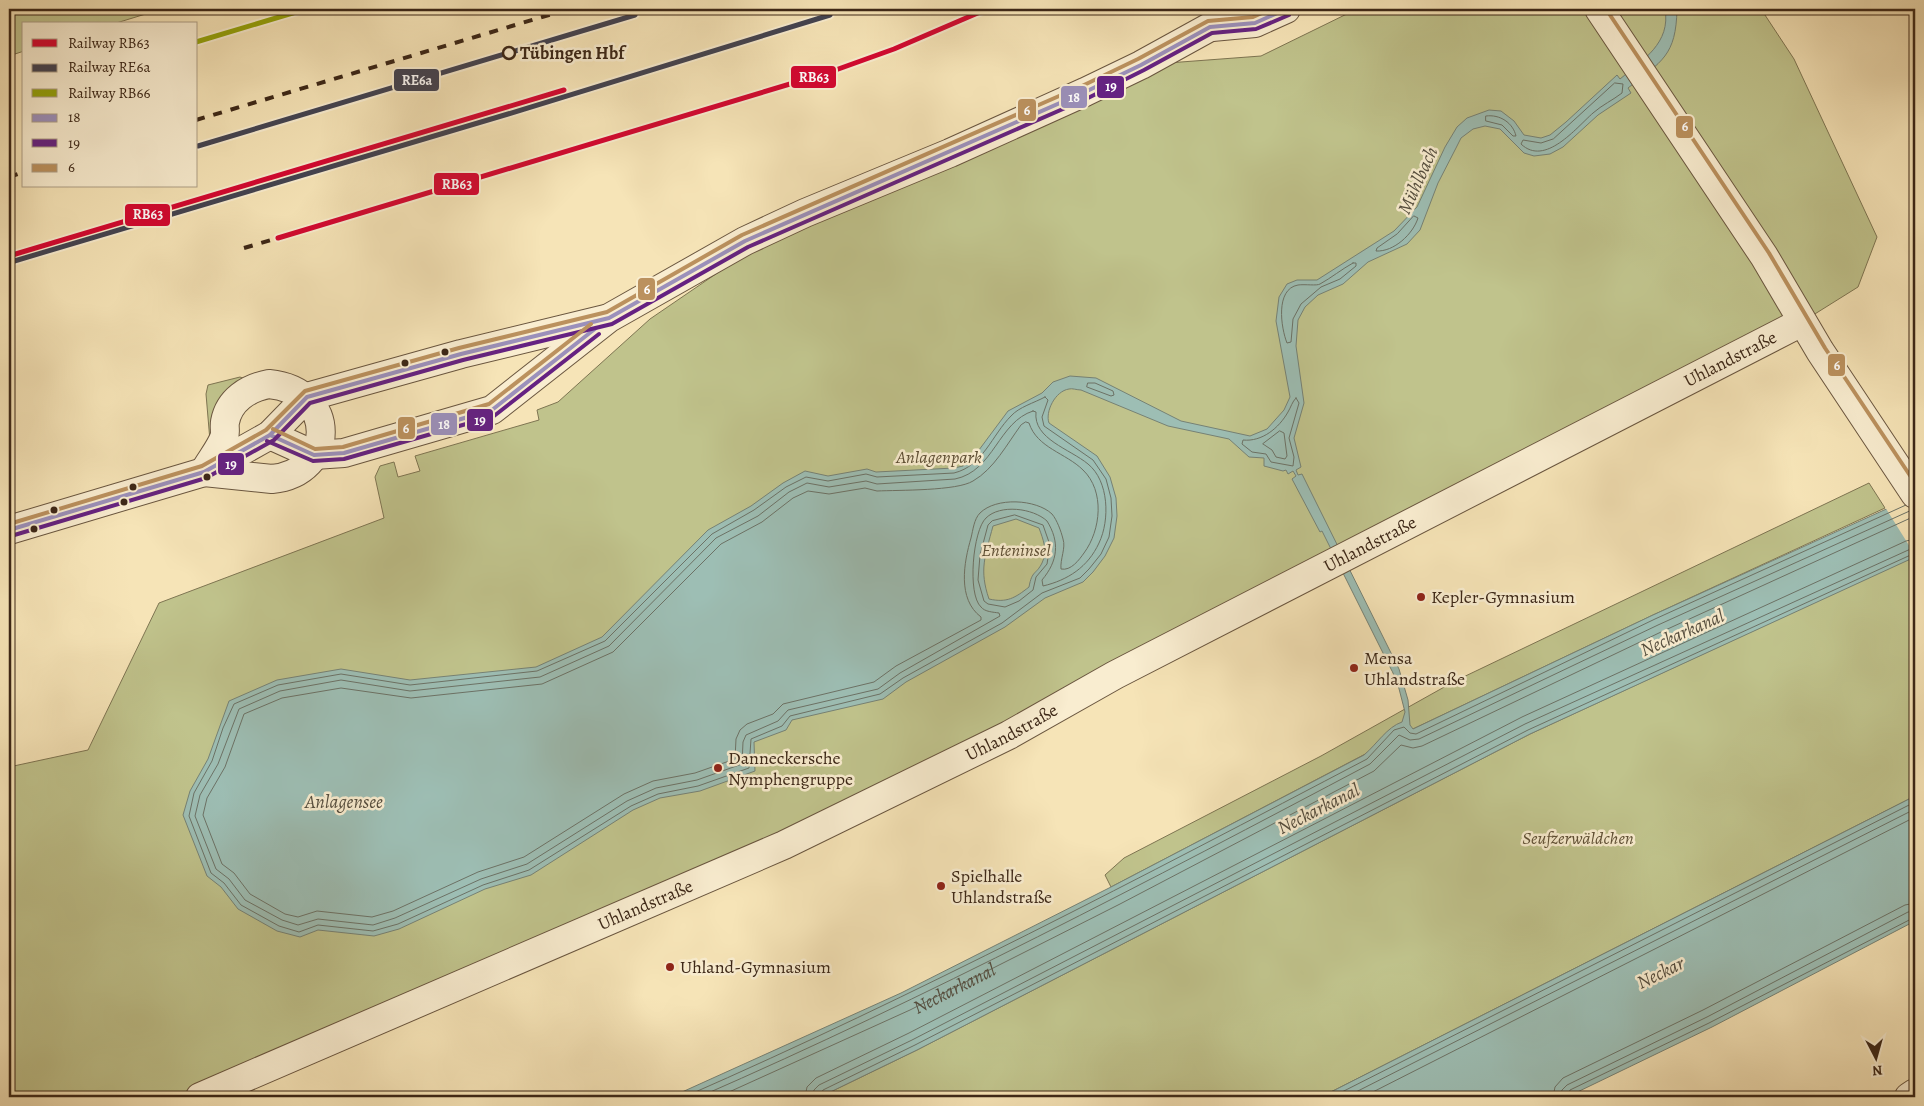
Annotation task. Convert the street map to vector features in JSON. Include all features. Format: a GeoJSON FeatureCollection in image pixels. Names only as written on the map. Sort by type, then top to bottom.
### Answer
{"type":"FeatureCollection","features":[{"type":"Feature","properties":{"kind":"street"},"geometry":{"type":"LineString","coordinates":[[270,435],[314,455],[344,453],[492,410],[608,318],[754,237],[806,213],[950,153],[1085,92],[1141,65],[1210,27],[1235,9]]}},
{"type":"Feature","properties":{"kind":"street"},"geometry":{"type":"LineString","coordinates":[[1210,27],[1255,22],[1286,9]]}},
{"type":"Feature","properties":{"kind":"street"},"geometry":{"type":"LineString","coordinates":[[1599,9],[1764,256],[1802,322],[1915,494]]}},
{"type":"Feature","properties":{"kind":"street"},"geometry":{"type":"LineString","coordinates":[[9,530],[204,472],[270,435],[307,397],[461,354],[608,318]]}},
{"type":"Feature","properties":{"kind":"street","name":"Uhlandstraße"},"geometry":{"type":"LineString","coordinates":[[200,1097],[784,845],[1009,734],[1114,675],[1802,322]]}},
{"type":"Feature","properties":{"kind":"street"},"geometry":{"type":"LineString","coordinates":[[269,384],[286,385],[307,397],[318,417],[320,442],[314,455],[304,468],[284,478],[272,480],[204,472],[224,437],[225,421],[231,407],[240,396],[253,387],[269,384]]}},
{"type":"Feature","properties":{"kind":"street"},"geometry":{"type":"LineString","coordinates":[[1909,1097],[1915,1094]]}},
{"type":"Feature","properties":{"kind":"green space"},"geometry":{"type":"Polygon","coordinates":[[[9,9],[162,9],[120,22],[22,22],[22,52],[9,56],[9,9]]]}},
{"type":"Feature","properties":{"kind":"green space","name":"Anlagenpark"},"geometry":{"type":"Polygon","coordinates":[[[1357,9],[1397,9],[1401,15],[1407,9],[1761,9],[1794,59],[1877,237],[1858,287],[1802,322],[1009,735],[200,1097],[9,1097],[9,767],[88,750],[159,603],[384,518],[375,477],[380,466],[394,462],[398,477],[420,471],[415,456],[539,420],[537,410],[558,402],[650,319],[805,213],[1141,65],[1261,56],[1357,9]]]}},
{"type":"Feature","properties":{"kind":"green space"},"geometry":{"type":"Polygon","coordinates":[[[240,377],[245,379],[210,441],[206,394],[208,385],[240,377]]]}},
{"type":"Feature","properties":{"kind":"green space"},"geometry":{"type":"Polygon","coordinates":[[[1869,483],[1885,508],[1415,728],[1111,887],[1105,875],[1124,858],[1321,756],[1455,681],[1869,483]]]}},
{"type":"Feature","properties":{"kind":"green space","name":"Seufzerwäldchen"},"geometry":{"type":"Polygon","coordinates":[[[1915,556],[1915,796],[1321,1097],[820,1097],[917,1050],[1530,734],[1915,556]]]}},
{"type":"Feature","properties":{"kind":"water","name":"Anlagensee"},"geometry":{"type":"Polygon","coordinates":[[[1665,9],[1677,9],[1674,37],[1665,56],[1650,71],[1628,88],[1631,93],[1598,115],[1563,147],[1550,154],[1534,156],[1524,153],[1500,129],[1485,126],[1473,129],[1461,138],[1438,183],[1420,230],[1407,244],[1368,262],[1343,284],[1318,295],[1305,307],[1298,320],[1296,346],[1304,403],[1294,438],[1301,467],[1296,470],[1298,475],[1302,474],[1399,669],[1408,700],[1410,725],[1413,729],[1653,615],[1915,496],[1915,557],[1530,734],[917,1050],[820,1097],[671,1097],[901,993],[1111,887],[1364,755],[1387,732],[1402,722],[1405,712],[1397,681],[1322,531],[1320,532],[1292,479],[1296,476],[1293,471],[1288,474],[1286,470],[1283,471],[1264,466],[1264,458],[1249,457],[1229,439],[1168,426],[1081,390],[1070,389],[1064,391],[1052,403],[1048,413],[1049,423],[1097,456],[1110,477],[1116,498],[1117,516],[1114,538],[1105,556],[1083,582],[1045,598],[1005,627],[906,682],[883,699],[792,720],[786,730],[754,742],[755,771],[700,791],[660,798],[633,810],[531,875],[485,889],[399,929],[374,936],[318,930],[300,937],[277,931],[238,909],[221,887],[207,876],[183,815],[190,791],[208,759],[229,701],[277,680],[341,669],[410,680],[536,667],[602,637],[708,530],[751,506],[783,483],[805,471],[828,476],[867,469],[876,472],[963,466],[973,458],[1008,411],[1042,393],[1053,382],[1070,376],[1096,378],[1181,421],[1250,436],[1267,429],[1284,410],[1290,397],[1276,321],[1279,297],[1287,284],[1297,280],[1317,280],[1394,231],[1417,207],[1445,147],[1457,127],[1467,118],[1489,110],[1501,111],[1514,121],[1524,135],[1541,138],[1550,135],[1617,75],[1620,79],[1646,57],[1653,50],[1664,32],[1666,21],[1665,9]],[[1016,519],[993,526],[984,563],[984,580],[989,599],[1010,599],[1029,587],[1031,578],[1040,567],[1045,554],[1039,528],[1016,519]]]}},
{"type":"Feature","properties":{"kind":"water","name":"Neckar"},"geometry":{"type":"Polygon","coordinates":[[[1915,796],[1915,921],[1712,1027],[1567,1097],[1321,1097],[1915,796]]]}},
{"type":"Feature","properties":{"kind":"pier"},"geometry":{"type":"Polygon","coordinates":[[[1915,493],[1915,555],[1885,507],[1915,493]]]}},
{"type":"Feature","properties":{"kind":"railway"},"geometry":{"type":"LineString","coordinates":[[198,119],[569,9]]}},
{"type":"Feature","properties":{"kind":"railway"},"geometry":{"type":"LineString","coordinates":[[9,177],[22,173]]}},
{"type":"Feature","properties":{"kind":"railway"},"geometry":{"type":"LineString","coordinates":[[244,248],[278,238]]}},
{"type":"Feature","properties":{"kind":"rail line","name":"RB66"},"geometry":{"type":"LineString","coordinates":[[198,41],[306,9]]}},
{"type":"Feature","properties":{"kind":"rail line","name":"RB63"},"geometry":{"type":"LineString","coordinates":[[278,238],[830,72],[894,49],[987,9]]}},
{"type":"Feature","properties":{"kind":"rail line","name":"RE6a"},"geometry":{"type":"LineString","coordinates":[[198,146],[635,15]]}},
{"type":"Feature","properties":{"kind":"rail line","name":"RE6a"},"geometry":{"type":"LineString","coordinates":[[11,262],[508,114],[830,15]]}},
{"type":"Feature","properties":{"kind":"rail line","name":"RB63"},"geometry":{"type":"LineString","coordinates":[[9,256],[564,90]]}},
{"type":"Feature","properties":{"kind":"transit line","name":"6"},"geometry":{"type":"LineString","coordinates":[[9,524],[202,466],[266,430],[305,391],[459,348],[607,312],[742,235],[1082,86],[1138,59],[1208,21],[1253,17],[1271,9]]}},
{"type":"Feature","properties":{"kind":"transit line","name":"18"},"geometry":{"type":"LineString","coordinates":[[9,530],[204,472],[270,435],[307,397],[461,354],[609,318],[745,241],[1085,92],[1141,65],[1210,27],[1255,23],[1286,9]]}},
{"type":"Feature","properties":{"kind":"transit line","name":"6"},"geometry":{"type":"LineString","coordinates":[[1606,9],[1769,253],[1825,348],[1915,483]]}},
{"type":"Feature","properties":{"kind":"transit line","name":"19"},"geometry":{"type":"LineString","coordinates":[[11,536],[206,478],[274,440],[310,403],[463,360],[612,324],[748,247],[1088,98],[1212,33],[1256,29],[1289,15]]}},
{"type":"Feature","properties":{"kind":"transit line","name":"6"},"geometry":{"type":"LineString","coordinates":[[273,429],[315,449],[343,447],[489,404],[591,324]]}},
{"type":"Feature","properties":{"kind":"transit line","name":"18"},"geometry":{"type":"LineString","coordinates":[[270,435],[314,455],[344,453],[492,410],[596,328]]}},
{"type":"Feature","properties":{"kind":"transit line","name":"19"},"geometry":{"type":"LineString","coordinates":[[267,441],[313,461],[344,459],[494,416],[599,334]]}},
{"type":"Feature","properties":{"kind":"place","name":"Tübingen Hbf"},"geometry":{"type":"Point","coordinates":[509,53]}},
{"type":"Feature","properties":{"kind":"place","name":"Kepler-Gymnasium"},"geometry":{"type":"Point","coordinates":[1421,597]}},
{"type":"Feature","properties":{"kind":"place","name":"Mensa Uhlandstraße"},"geometry":{"type":"Point","coordinates":[1354,668]}},
{"type":"Feature","properties":{"kind":"place","name":"Danneckersche Nymphengruppe"},"geometry":{"type":"Point","coordinates":[718,768]}},
{"type":"Feature","properties":{"kind":"place","name":"Spielhalle Uhlandstraße"},"geometry":{"type":"Point","coordinates":[941,886]}},
{"type":"Feature","properties":{"kind":"place","name":"Uhland-Gymnasium"},"geometry":{"type":"Point","coordinates":[670,967]}},
{"type":"Feature","properties":{"kind":"water label","name":"Mühlbach"},"geometry":{"type":"Point","coordinates":[1417,180]}},
{"type":"Feature","properties":{"kind":"water label","name":"Neckarkanal"},"geometry":{"type":"Point","coordinates":[1682,632]}},
{"type":"Feature","properties":{"kind":"water label","name":"Neckarkanal"},"geometry":{"type":"Point","coordinates":[1318,808]}},
{"type":"Feature","properties":{"kind":"water label","name":"Neckarkanal"},"geometry":{"type":"Point","coordinates":[955,989]}},
{"type":"Feature","properties":{"kind":"park label","name":"Enteninsel"},"geometry":{"type":"Point","coordinates":[1016,550]}}]}
